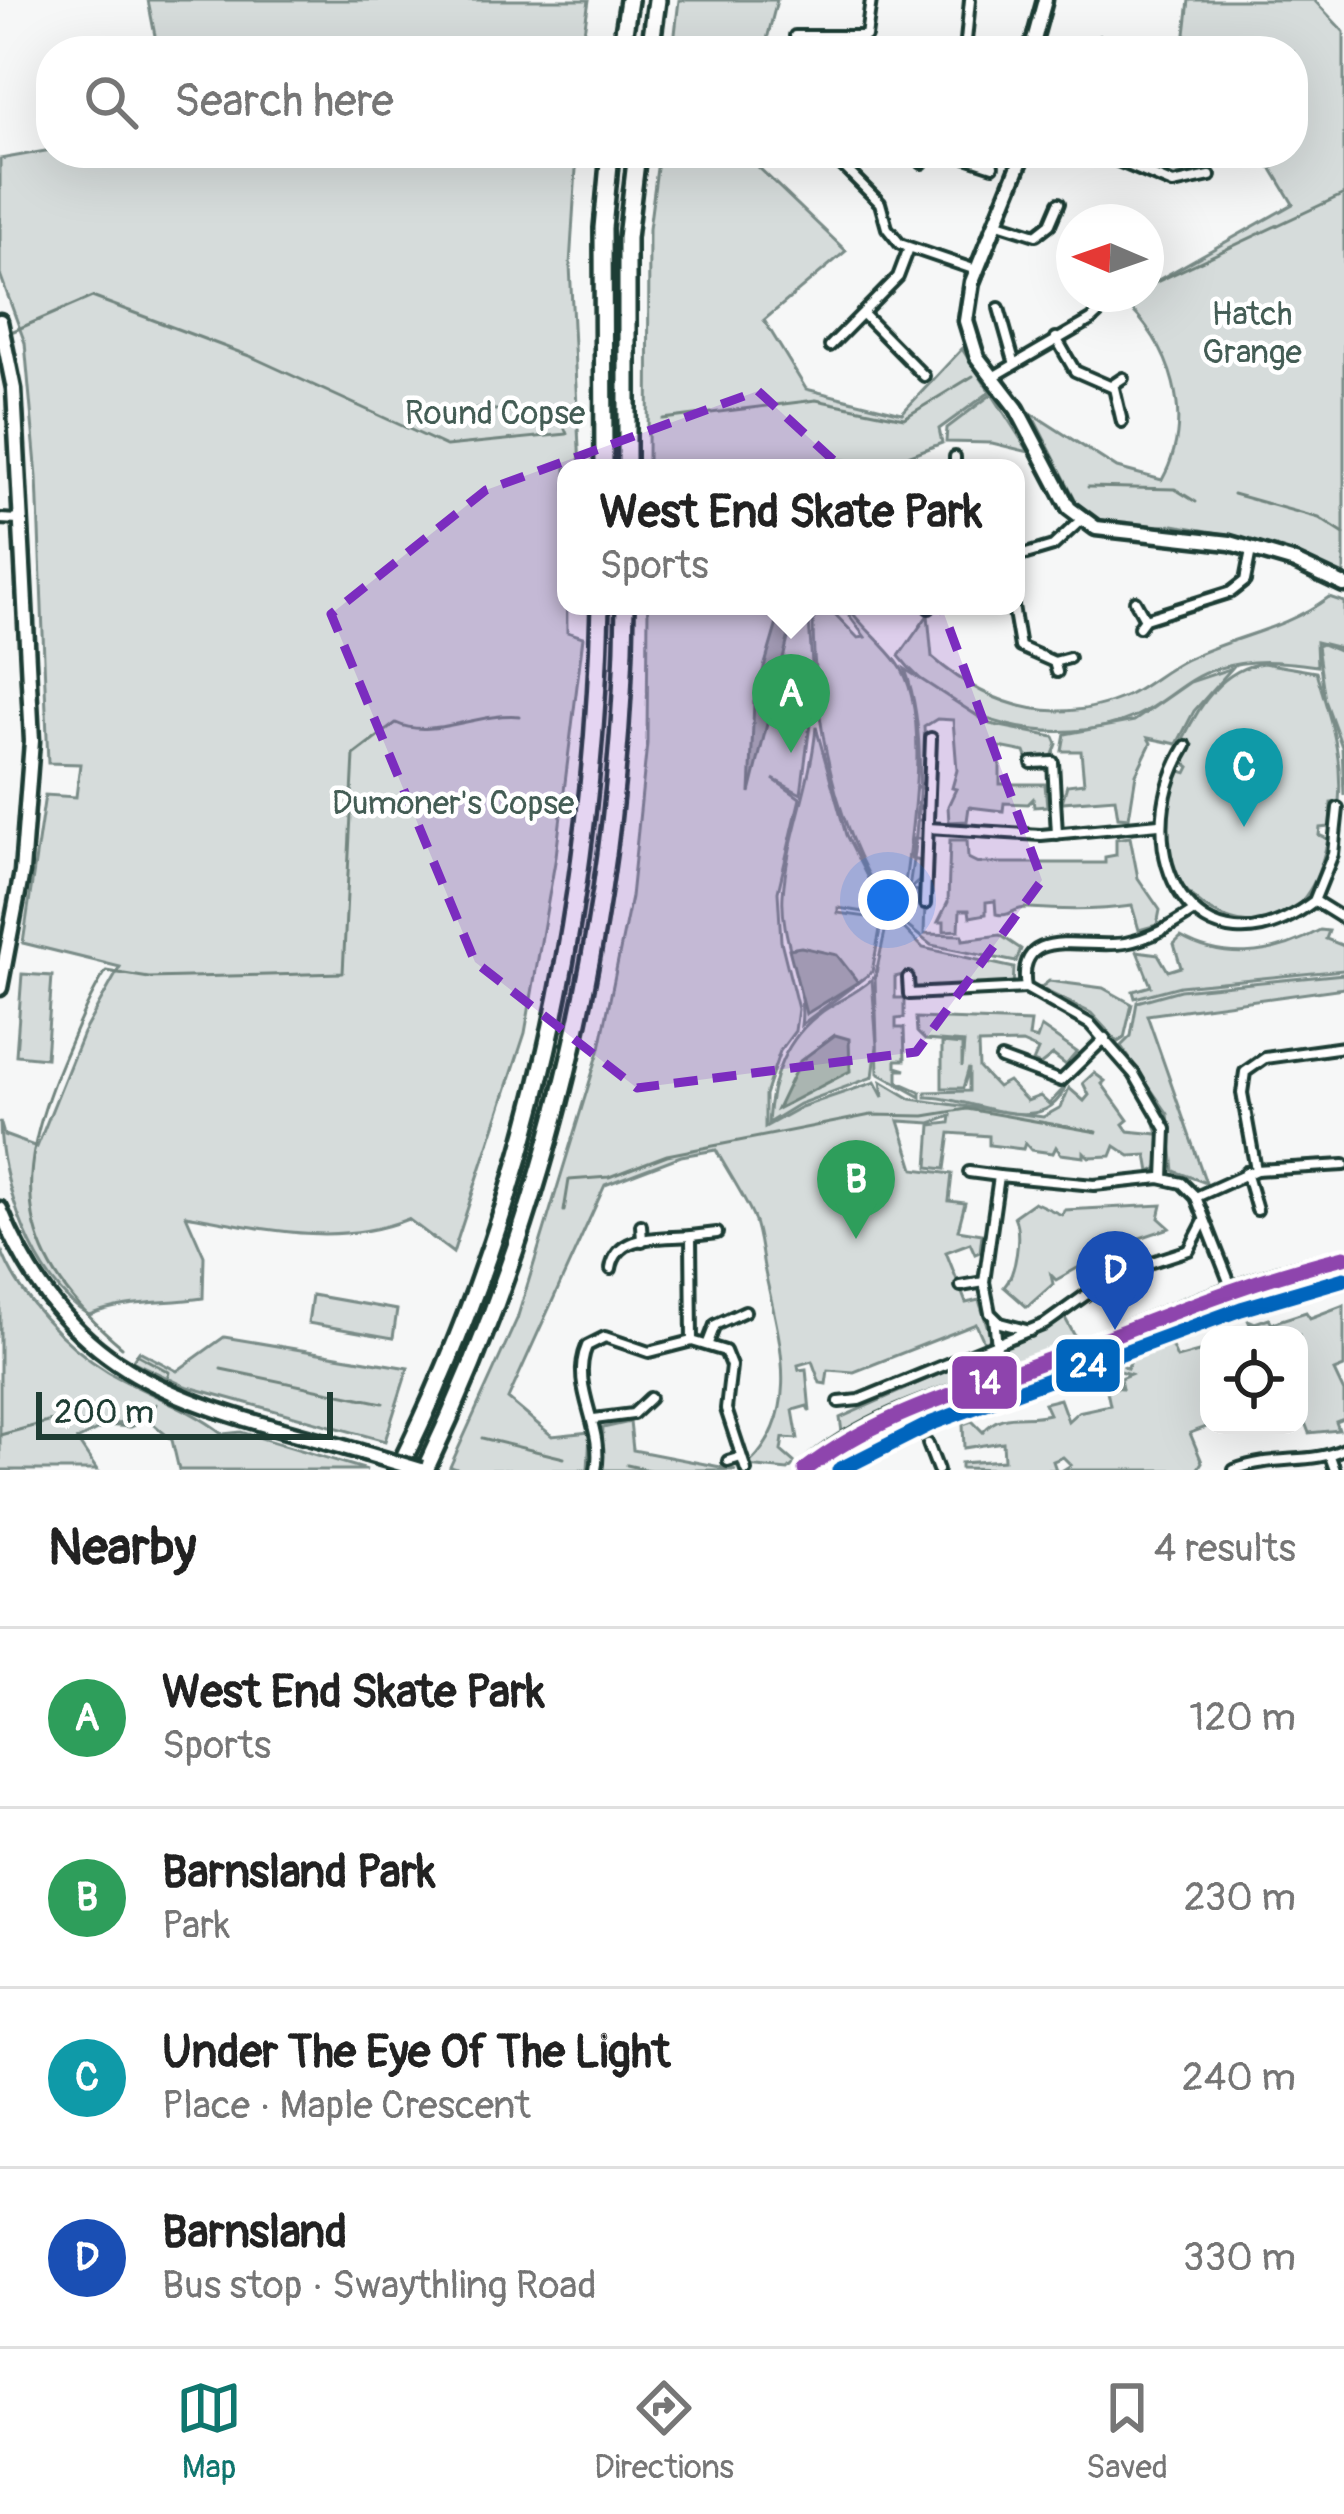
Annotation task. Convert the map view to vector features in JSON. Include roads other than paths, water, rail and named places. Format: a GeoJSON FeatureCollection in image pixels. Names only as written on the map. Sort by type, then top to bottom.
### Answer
{"type":"FeatureCollection","features":[{"type":"Feature","properties":{"kind":"highway"},"geometry":{"type":"LineString","coordinates":[[623,36],[629,0]]}},
{"type":"Feature","properties":{"kind":"highway"},"geometry":{"type":"LineString","coordinates":[[652,36],[657,0]]}},
{"type":"Feature","properties":{"kind":"highway"},"geometry":{"type":"LineString","coordinates":[[604,459],[603,228],[609,168]]}},
{"type":"Feature","properties":{"kind":"highway"},"geometry":{"type":"LineString","coordinates":[[627,459],[627,238],[635,168]]}},
{"type":"Feature","properties":{"kind":"highway"},"geometry":{"type":"LineString","coordinates":[[398,1470],[477,1286],[525,1141],[562,983],[587,828],[599,615]]}},
{"type":"Feature","properties":{"kind":"highway"},"geometry":{"type":"LineString","coordinates":[[423,1470],[521,1239],[549,1148],[585,992],[608,838],[624,615]]}},
{"type":"Feature","properties":{"kind":"main road"},"geometry":{"type":"LineString","coordinates":[[805,1470],[856,1435],[1232,1289],[1344,1257]]}},
{"type":"Feature","properties":{"kind":"street"},"geometry":{"type":"LineString","coordinates":[[866,36],[871,0]]}},
{"type":"Feature","properties":{"kind":"street"},"geometry":{"type":"LineString","coordinates":[[966,36],[970,0]]}},
{"type":"Feature","properties":{"kind":"street"},"geometry":{"type":"LineString","coordinates":[[1035,36],[1046,0]]}},
{"type":"Feature","properties":{"kind":"street"},"geometry":{"type":"LineString","coordinates":[[844,168],[851,180],[880,202],[890,232],[909,248],[977,271]]}},
{"type":"Feature","properties":{"kind":"street"},"geometry":{"type":"LineString","coordinates":[[1018,168],[977,271],[966,322],[973,348],[1026,424],[1069,508],[1114,534],[1165,535],[1252,548],[1344,585]]}},
{"type":"Feature","properties":{"kind":"street"},"geometry":{"type":"LineString","coordinates":[[1135,168],[1173,184],[1210,176]]}},
{"type":"Feature","properties":{"kind":"street"},"geometry":{"type":"LineString","coordinates":[[998,223],[1036,235],[1050,224],[1059,203]]}},
{"type":"Feature","properties":{"kind":"street"},"geometry":{"type":"LineString","coordinates":[[830,346],[898,277],[909,248]]}},
{"type":"Feature","properties":{"kind":"street"},"geometry":{"type":"LineString","coordinates":[[999,308],[1015,361]]}},
{"type":"Feature","properties":{"kind":"street"},"geometry":{"type":"LineString","coordinates":[[992,378],[1103,312]]}},
{"type":"Feature","properties":{"kind":"street"},"geometry":{"type":"LineString","coordinates":[[863,314],[924,376]]}},
{"type":"Feature","properties":{"kind":"street"},"geometry":{"type":"LineString","coordinates":[[0,321],[14,389],[31,790],[0,988]]}},
{"type":"Feature","properties":{"kind":"street"},"geometry":{"type":"LineString","coordinates":[[1056,338],[1075,371],[1111,386],[1120,400],[1122,422]]}},
{"type":"Feature","properties":{"kind":"street"},"geometry":{"type":"LineString","coordinates":[[1111,386],[1123,378]]}},
{"type":"Feature","properties":{"kind":"street"},"geometry":{"type":"LineString","coordinates":[[0,519],[19,520]]}},
{"type":"Feature","properties":{"kind":"street"},"geometry":{"type":"LineString","coordinates":[[1025,554],[1053,546],[1082,519]]}},
{"type":"Feature","properties":{"kind":"street"},"geometry":{"type":"LineString","coordinates":[[1135,601],[1142,623],[1232,592],[1245,581],[1252,548]]}},
{"type":"Feature","properties":{"kind":"street"},"geometry":{"type":"LineString","coordinates":[[1015,615],[1020,646],[1055,667],[1069,658]]}},
{"type":"Feature","properties":{"kind":"street"},"geometry":{"type":"LineString","coordinates":[[925,904],[931,738]]}},
{"type":"Feature","properties":{"kind":"street"},"geometry":{"type":"LineString","coordinates":[[1186,746],[1163,795],[1159,824],[1169,871],[1194,911],[1218,925],[1244,929],[1281,922],[1314,901],[1333,854],[1338,808]]}},
{"type":"Feature","properties":{"kind":"street"},"geometry":{"type":"LineString","coordinates":[[1032,763],[1053,762],[1057,834]]}},
{"type":"Feature","properties":{"kind":"street"},"geometry":{"type":"LineString","coordinates":[[928,829],[1057,834],[1159,824]]}},
{"type":"Feature","properties":{"kind":"street"},"geometry":{"type":"LineString","coordinates":[[1314,901],[1344,919]]}},
{"type":"Feature","properties":{"kind":"street"},"geometry":{"type":"LineString","coordinates":[[1026,988],[1028,958],[1044,943],[1104,946],[1139,940],[1194,911]]}},
{"type":"Feature","properties":{"kind":"street"},"geometry":{"type":"LineString","coordinates":[[908,978],[909,994],[1026,988],[1071,1011],[1105,1038],[1163,1119],[1168,1138],[1164,1178]]}},
{"type":"Feature","properties":{"kind":"street"},"geometry":{"type":"LineString","coordinates":[[1001,1059],[1061,1081],[1105,1038]]}},
{"type":"Feature","properties":{"kind":"street"},"geometry":{"type":"LineString","coordinates":[[1257,1210],[1242,1093],[1245,1072],[1264,1058],[1344,1047]]}},
{"type":"Feature","properties":{"kind":"street"},"geometry":{"type":"LineString","coordinates":[[1196,1197],[1251,1171],[1344,1165]]}},
{"type":"Feature","properties":{"kind":"street"},"geometry":{"type":"LineString","coordinates":[[969,1172],[1094,1185],[1164,1178],[1182,1183],[1196,1197],[1232,1289]]}},
{"type":"Feature","properties":{"kind":"street"},"geometry":{"type":"LineString","coordinates":[[997,1346],[984,1282],[999,1176]]}},
{"type":"Feature","properties":{"kind":"street"},"geometry":{"type":"LineString","coordinates":[[0,1209],[46,1295],[91,1343],[129,1373],[188,1402],[423,1470]]}},
{"type":"Feature","properties":{"kind":"street"},"geometry":{"type":"LineString","coordinates":[[1189,1250],[1204,1219]]}},
{"type":"Feature","properties":{"kind":"street"},"geometry":{"type":"LineString","coordinates":[[641,1226],[642,1241]]}},
{"type":"Feature","properties":{"kind":"street"},"geometry":{"type":"LineString","coordinates":[[611,1269],[622,1246],[717,1233]]}},
{"type":"Feature","properties":{"kind":"street"},"geometry":{"type":"LineString","coordinates":[[691,1236],[692,1341]]}},
{"type":"Feature","properties":{"kind":"street"},"geometry":{"type":"LineString","coordinates":[[839,1402],[859,1400],[1030,1331],[1115,1274],[1189,1250],[1218,1257]]}},
{"type":"Feature","properties":{"kind":"street"},"geometry":{"type":"LineString","coordinates":[[961,1286],[984,1282]]}},
{"type":"Feature","properties":{"kind":"street"},"geometry":{"type":"LineString","coordinates":[[707,1343],[715,1325],[745,1311]]}},
{"type":"Feature","properties":{"kind":"street"},"geometry":{"type":"LineString","coordinates":[[994,1317],[1030,1331]]}},
{"type":"Feature","properties":{"kind":"street"},"geometry":{"type":"LineString","coordinates":[[596,1470],[599,1435],[581,1371],[592,1342],[605,1337],[649,1352],[692,1341],[707,1343],[729,1358],[726,1409],[746,1470]]}},
{"type":"Feature","properties":{"kind":"street"},"geometry":{"type":"LineString","coordinates":[[594,1419],[633,1414],[650,1398]]}},
{"type":"Feature","properties":{"kind":"street"},"geometry":{"type":"LineString","coordinates":[[928,1444],[938,1470]]}},
{"type":"Feature","properties":{"kind":"street"},"geometry":{"type":"LineString","coordinates":[[1234,1470],[1273,1457],[1330,1456],[1344,1449]]}},
{"type":"Feature","properties":{"kind":"street"},"geometry":{"type":"LineString","coordinates":[[1330,1456],[1335,1470]]}},
{"type":"Feature","properties":{"kind":"street"},"geometry":{"type":"LineString","coordinates":[[728,1461],[741,1457]]}},
{"type":"Feature","properties":{"kind":"waterway"},"geometry":{"type":"LineString","coordinates":[[1164,279],[1344,194]]}},
{"type":"Feature","properties":{"kind":"waterway"},"geometry":{"type":"LineString","coordinates":[[11,332],[92,297],[252,357],[446,446],[567,434],[559,414],[418,405]]}},
{"type":"Feature","properties":{"kind":"waterway"},"geometry":{"type":"LineString","coordinates":[[663,419],[816,400],[904,418],[973,376]]}},
{"type":"Feature","properties":{"kind":"waterway"},"geometry":{"type":"LineString","coordinates":[[1088,487],[1175,489],[1196,502]]}},
{"type":"Feature","properties":{"kind":"waterway"},"geometry":{"type":"LineString","coordinates":[[1233,494],[1319,518],[1344,534]]}},
{"type":"Feature","properties":{"kind":"waterway"},"geometry":{"type":"LineString","coordinates":[[122,1347],[87,1314],[43,1250],[33,1217],[31,1182],[46,1106],[82,1016],[106,971],[149,978],[343,973],[354,755],[396,723],[424,729],[520,716]]}},
{"type":"Feature","properties":{"kind":"waterway"},"geometry":{"type":"LineString","coordinates":[[564,1211],[569,1180],[609,1177],[667,1155],[871,1115],[924,1116],[967,1109],[1097,1132]]}},
{"type":"Feature","properties":{"kind":"waterway"},"geometry":{"type":"LineString","coordinates":[[136,1354],[169,1372],[167,1380]]}},
{"type":"Feature","properties":{"kind":"waterway"},"geometry":{"type":"LineString","coordinates":[[221,1369],[383,1403]]}},
{"type":"Feature","properties":{"kind":"waterway"},"geometry":{"type":"LineString","coordinates":[[0,1435],[52,1421],[131,1427],[150,1418],[156,1404]]}},
{"type":"Feature","properties":{"kind":"waterway"},"geometry":{"type":"LineString","coordinates":[[482,1438],[564,1458]]}},
{"type":"Feature","properties":{"kind":"waterway"},"geometry":{"type":"LineString","coordinates":[[627,1465],[649,1470]]}},
{"type":"Feature","properties":{"kind":"place","name":"West End Skate Park"},"geometry":{"type":"Point","coordinates":[791,753]}},
{"type":"Feature","properties":{"kind":"place","name":"Under The Eye Of The Light"},"geometry":{"type":"Point","coordinates":[1244,827]}},
{"type":"Feature","properties":{"kind":"place","name":"Barnsland Park"},"geometry":{"type":"Point","coordinates":[856,1239]}},
{"type":"Feature","properties":{"kind":"place","name":"Barnsland"},"geometry":{"type":"Point","coordinates":[1115,1330]}},
{"type":"Feature","properties":{"kind":"park label","name":"Hatch Grange"},"geometry":{"type":"Point","coordinates":[1252,332]}},
{"type":"Feature","properties":{"kind":"park label","name":"Round Copse"},"geometry":{"type":"Point","coordinates":[495,412]}},
{"type":"Feature","properties":{"kind":"park label","name":"Dumoner's Copse"},"geometry":{"type":"Point","coordinates":[453,802]}}]}
